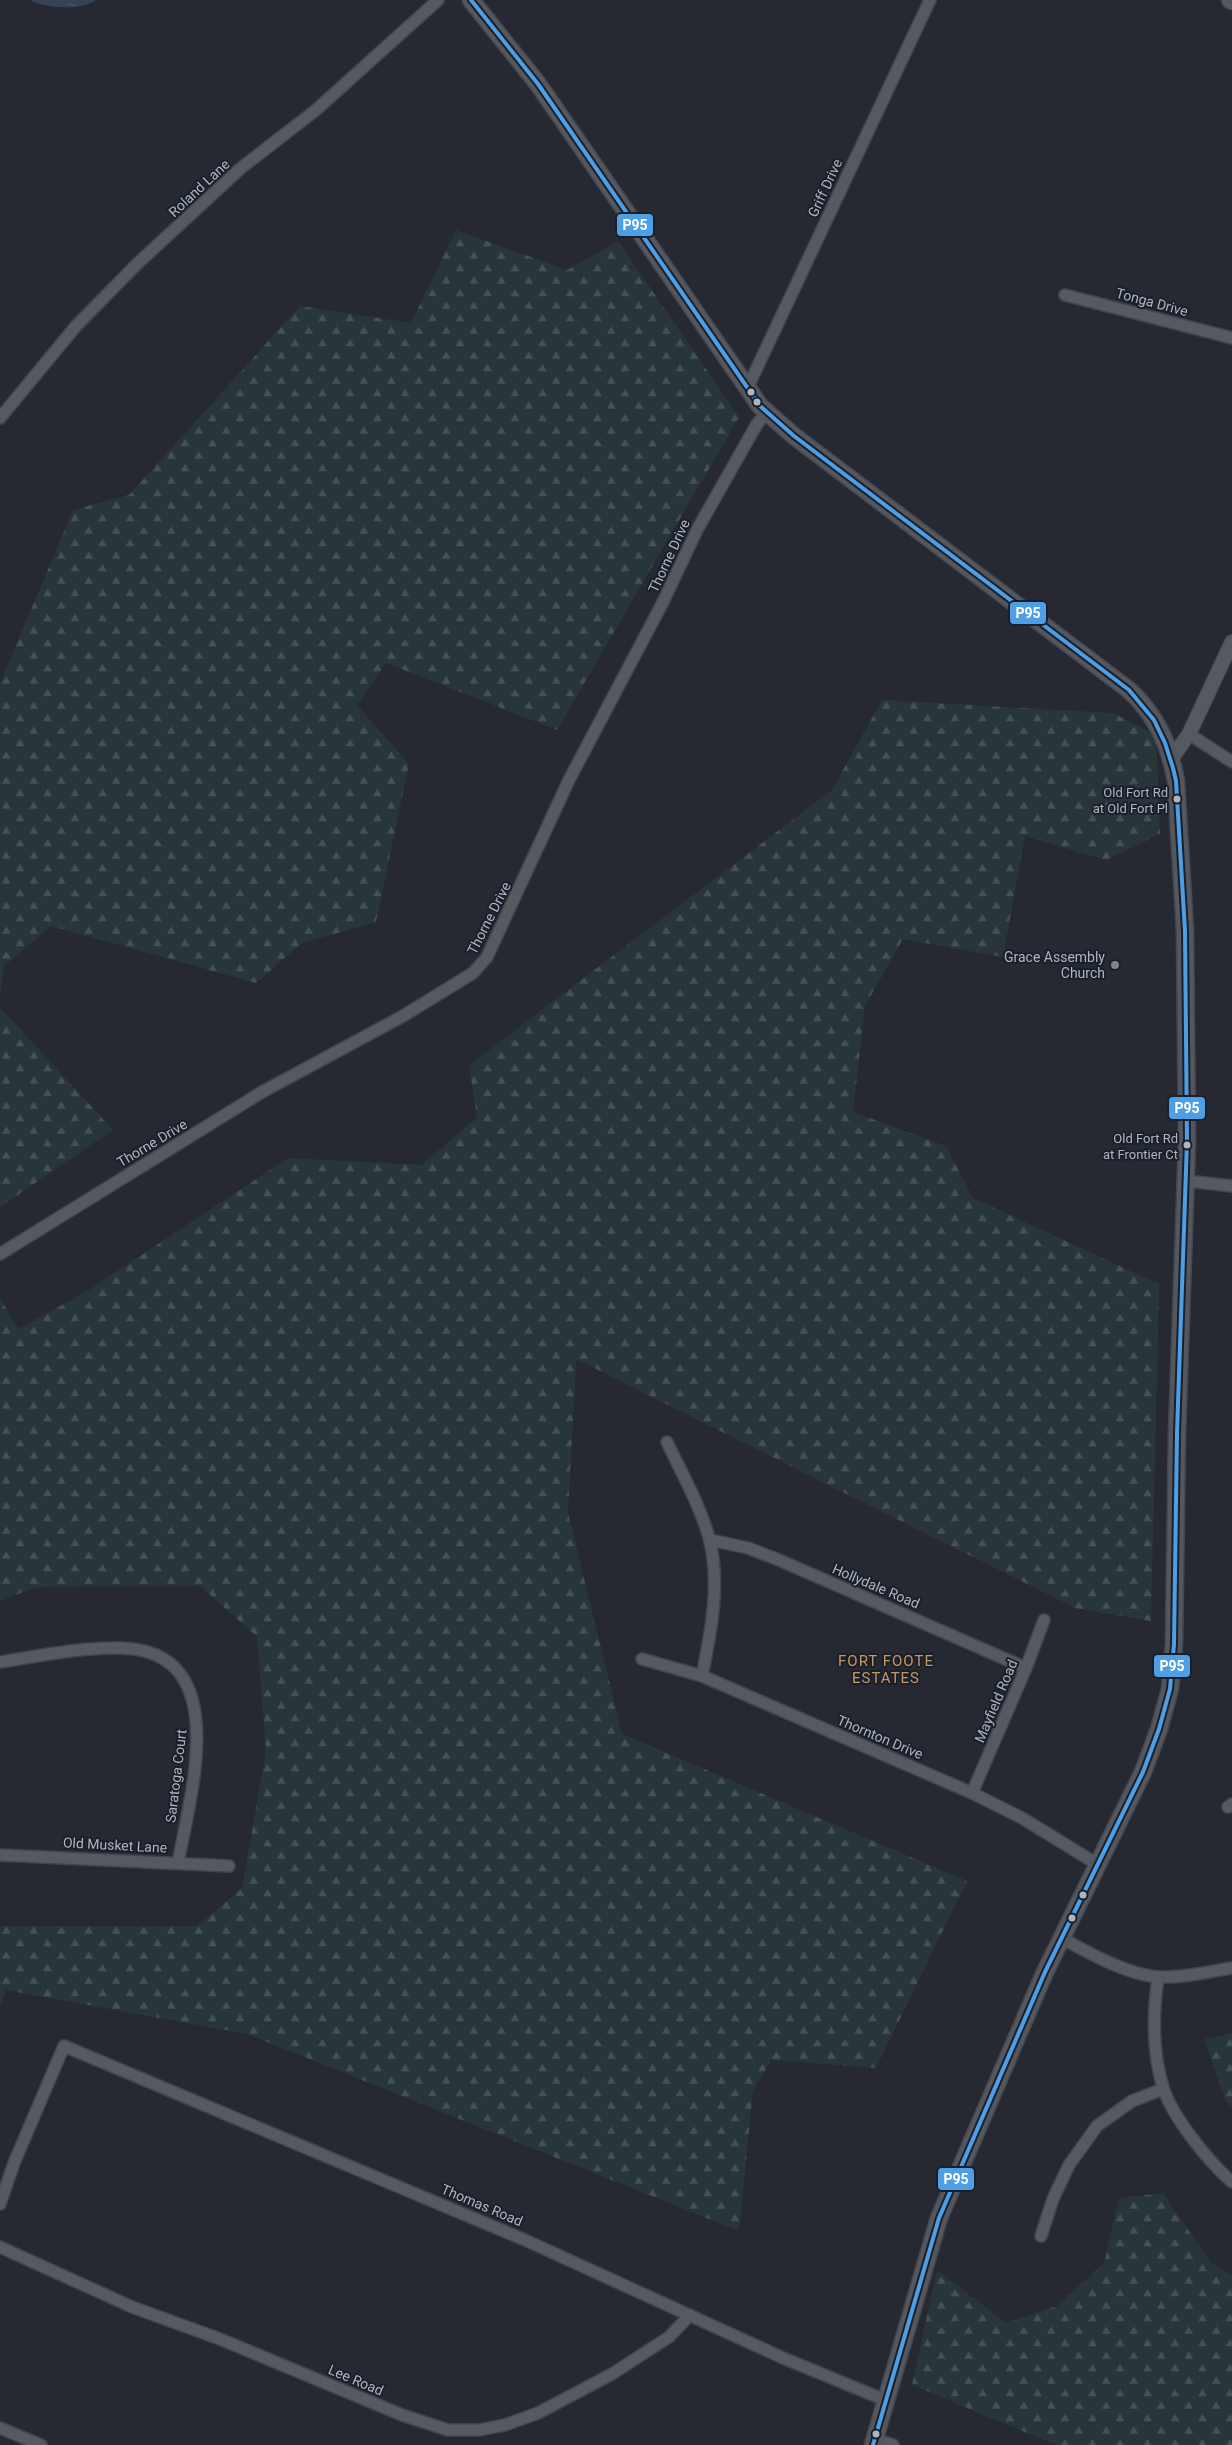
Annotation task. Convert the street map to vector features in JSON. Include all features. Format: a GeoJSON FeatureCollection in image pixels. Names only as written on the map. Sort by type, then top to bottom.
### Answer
{"type":"FeatureCollection","features":[{"type":"Feature","properties":{"kind":"main road"},"geometry":{"type":"LineString","coordinates":[[471,0],[543,91],[747,389],[767,412],[794,436],[853,482],[1129,690],[1156,721],[1172,758],[1178,812],[1185,931],[1187,1182],[1177,1433],[1174,1644],[1171,1682],[1152,1750],[1062,1938],[939,2218],[873,2442]]}},
{"type":"Feature","properties":{"kind":"street","name":"Roland Lane"},"geometry":{"type":"LineString","coordinates":[[0,418],[76,326],[138,263],[242,168],[316,110],[438,0]]}},
{"type":"Feature","properties":{"kind":"street","name":"Griff Drive"},"geometry":{"type":"LineString","coordinates":[[747,389],[930,0]]}},
{"type":"Feature","properties":{"kind":"street","name":"Tonga Drive"},"geometry":{"type":"LineString","coordinates":[[1065,295],[1232,338]]}},
{"type":"Feature","properties":{"kind":"street","name":"Thorne Drive"},"geometry":{"type":"LineString","coordinates":[[0,1254],[262,1092],[403,1016],[473,973],[482,965],[513,904],[569,780],[662,604],[698,528],[757,424],[767,412]]}},
{"type":"Feature","properties":{"kind":"street"},"geometry":{"type":"LineString","coordinates":[[1172,758],[1189,734],[1232,642]]}},
{"type":"Feature","properties":{"kind":"street"},"geometry":{"type":"LineString","coordinates":[[1189,734],[1232,762]]}},
{"type":"Feature","properties":{"kind":"street"},"geometry":{"type":"LineString","coordinates":[[1187,1182],[1232,1186]]}},
{"type":"Feature","properties":{"kind":"street"},"geometry":{"type":"LineString","coordinates":[[667,1442],[699,1510],[710,1540],[714,1591],[712,1617],[702,1676]]}},
{"type":"Feature","properties":{"kind":"street","name":"Hollydale Road"},"geometry":{"type":"LineString","coordinates":[[710,1540],[748,1548],[779,1560],[1026,1668]]}},
{"type":"Feature","properties":{"kind":"street","name":"Mayfield Road"},"geometry":{"type":"LineString","coordinates":[[972,1793],[1026,1668],[1044,1620]]}},
{"type":"Feature","properties":{"kind":"street","name":"Saratoga Court"},"geometry":{"type":"LineString","coordinates":[[0,1662],[84,1650],[122,1648],[158,1657],[178,1670],[191,1693],[198,1731],[178,1863]]}},
{"type":"Feature","properties":{"kind":"street","name":"Thornton Drive"},"geometry":{"type":"LineString","coordinates":[[642,1659],[702,1676],[972,1793],[1022,1818],[1097,1864]]}},
{"type":"Feature","properties":{"kind":"street","name":"Old Musket Lane"},"geometry":{"type":"LineString","coordinates":[[0,1855],[229,1866]]}},
{"type":"Feature","properties":{"kind":"street"},"geometry":{"type":"LineString","coordinates":[[1062,1938],[1100,1959],[1158,1977],[1208,1973],[1232,1968]]}},
{"type":"Feature","properties":{"kind":"street"},"geometry":{"type":"LineString","coordinates":[[1158,1977],[1154,2009],[1156,2050],[1163,2089],[1194,2142],[1232,2182]]}},
{"type":"Feature","properties":{"kind":"street","name":"Thomas Road"},"geometry":{"type":"LineString","coordinates":[[0,2204],[14,2164],[64,2046],[526,2240],[784,2358],[884,2400]]}},
{"type":"Feature","properties":{"kind":"street"},"geometry":{"type":"LineString","coordinates":[[1041,2236],[1053,2199],[1069,2165],[1096,2126],[1132,2101],[1163,2089]]}},
{"type":"Feature","properties":{"kind":"street","name":"Lee Road"},"geometry":{"type":"LineString","coordinates":[[0,2247],[132,2307],[220,2339],[402,2415],[448,2430],[479,2430],[505,2425],[538,2413],[629,2364],[669,2337],[690,2315]]}},
{"type":"Feature","properties":{"kind":"street"},"geometry":{"type":"LineString","coordinates":[[0,2428],[41,2445]]}},
{"type":"Feature","properties":{"kind":"street"},"geometry":{"type":"LineString","coordinates":[[873,2442],[893,2445]]}},
{"type":"Feature","properties":{"kind":"green space"},"geometry":{"type":"Polygon","coordinates":[[[456,230],[567,270],[618,241],[739,417],[557,730],[386,663],[357,705],[409,764],[376,922],[302,943],[256,983],[51,926],[4,966],[0,996],[0,683],[73,510],[129,495],[300,306],[411,323],[456,230]]]}},
{"type":"Feature","properties":{"kind":"green space"},"geometry":{"type":"Polygon","coordinates":[[[882,700],[1113,713],[1156,735],[1160,834],[1106,860],[1025,836],[1003,957],[903,939],[865,1006],[853,1112],[946,1146],[973,1198],[1159,1284],[1151,1621],[1075,1608],[576,1359],[568,1513],[622,1734],[967,1881],[876,2068],[771,2060],[753,2091],[739,2231],[247,2034],[6,1990],[0,2008],[0,1926],[197,1926],[242,1888],[266,1751],[257,1637],[200,1586],[37,1587],[0,1601],[0,1298],[18,1329],[84,1293],[288,1158],[422,1165],[477,1117],[469,1065],[832,790],[882,700]]]}},
{"type":"Feature","properties":{"kind":"green space"},"geometry":{"type":"Polygon","coordinates":[[[0,1007],[113,1130],[0,1207],[0,1007]]]}},
{"type":"Feature","properties":{"kind":"green space"},"geometry":{"type":"Polygon","coordinates":[[[1232,2033],[1232,2107],[1226,2101],[1204,2039],[1232,2033]]]}},
{"type":"Feature","properties":{"kind":"green space"},"geometry":{"type":"Polygon","coordinates":[[[1163,2193],[1211,2263],[1232,2275],[1232,2445],[1056,2445],[912,2385],[937,2270],[1006,2323],[1057,2306],[1104,2263],[1119,2198],[1163,2193]]]}},
{"type":"Feature","properties":{"kind":"water"},"geometry":{"type":"Polygon","coordinates":[[[31,0],[96,0],[73,7],[54,7],[31,0]]]}},
{"type":"Feature","properties":{"kind":"transit line","name":"P95"},"geometry":{"type":"LineString","coordinates":[[471,0],[538,84],[760,406],[794,436],[1129,690],[1154,720],[1165,743],[1176,781],[1185,931],[1187,1141],[1177,1433],[1174,1644],[1170,1689],[1159,1729],[1143,1772],[1045,1972],[939,2218],[873,2445]]}},
{"type":"Feature","properties":{"kind":"place","name":"Old Fort Rd at Old Fort Pl"},"geometry":{"type":"Point","coordinates":[1177,799]}},
{"type":"Feature","properties":{"kind":"place","name":"Grace Assembly Church"},"geometry":{"type":"Point","coordinates":[1115,965]}},
{"type":"Feature","properties":{"kind":"place","name":"Old Fort Rd at Frontier Ct"},"geometry":{"type":"Point","coordinates":[1187,1145]}},
{"type":"Feature","properties":{"kind":"district","name":"FORT FOOTE ESTATES"},"geometry":{"type":"Point","coordinates":[886,1670]}}]}
